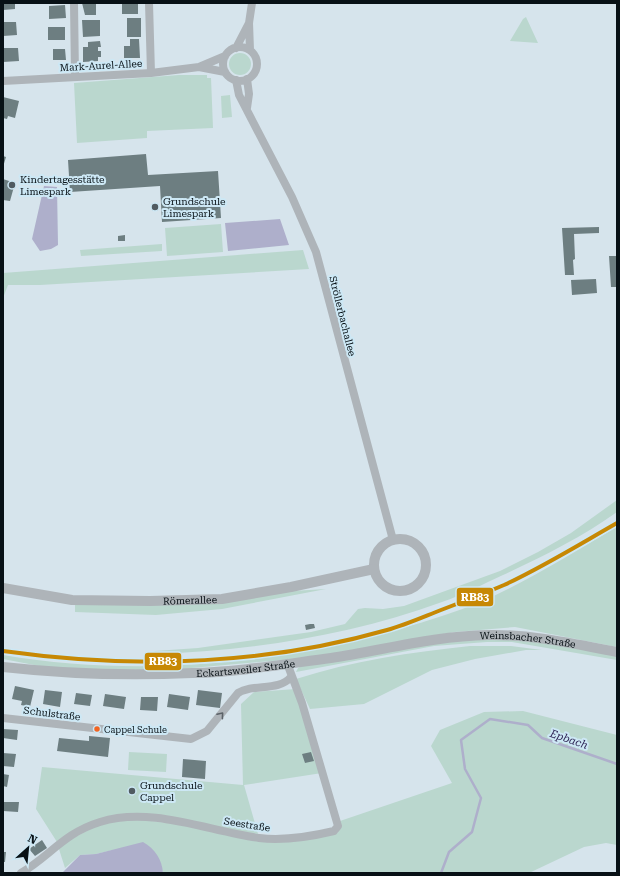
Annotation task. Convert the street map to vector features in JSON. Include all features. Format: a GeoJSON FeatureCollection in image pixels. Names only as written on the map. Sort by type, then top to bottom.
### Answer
{"type":"FeatureCollection","features":[{"type":"Feature","properties":{"kind":"street"},"geometry":{"type":"LineString","coordinates":[[74,3],[75,76]]}},
{"type":"Feature","properties":{"kind":"street"},"geometry":{"type":"LineString","coordinates":[[149,3],[151,73]]}},
{"type":"Feature","properties":{"kind":"street"},"geometry":{"type":"LineString","coordinates":[[250,50],[249,23],[252,3]]}},
{"type":"Feature","properties":{"kind":"street"},"geometry":{"type":"LineString","coordinates":[[236,48],[249,23]]}},
{"type":"Feature","properties":{"kind":"street"},"geometry":{"type":"LineString","coordinates":[[236,48],[245,48],[250,50],[254,54],[257,65],[253,75],[247,79],[236,80],[228,76],[223,66],[225,56],[229,51],[236,48]]}},
{"type":"Feature","properties":{"kind":"street","name":"Mark-Aurel-Allee"},"geometry":{"type":"LineString","coordinates":[[3,81],[151,73],[199,67],[225,56]]}},
{"type":"Feature","properties":{"kind":"street","name":"Mark-Aurel-Allee"},"geometry":{"type":"LineString","coordinates":[[199,67],[225,72]]}},
{"type":"Feature","properties":{"kind":"street"},"geometry":{"type":"LineString","coordinates":[[246,108],[249,94],[247,79]]}},
{"type":"Feature","properties":{"kind":"street","name":"Ströllerbachallee"},"geometry":{"type":"LineString","coordinates":[[236,80],[239,95],[292,197],[316,252],[393,540]]}},
{"type":"Feature","properties":{"kind":"street"},"geometry":{"type":"LineString","coordinates":[[393,540],[406,540],[415,543],[421,549],[425,557],[427,565],[426,574],[415,588],[407,591],[398,592],[390,589],[380,581],[374,569],[377,553],[382,547],[393,540]]}},
{"type":"Feature","properties":{"kind":"street","name":"Römerallee"},"geometry":{"type":"LineString","coordinates":[[3,588],[72,600],[150,601],[222,599],[291,587],[374,569]]}},
{"type":"Feature","properties":{"kind":"street","name":"Weinsbacher Straße"},"geometry":{"type":"LineString","coordinates":[[438,639],[488,635],[518,636],[617,652]]}},
{"type":"Feature","properties":{"kind":"street","name":"Eckartsweiler Straße"},"geometry":{"type":"LineString","coordinates":[[3,667],[67,674],[193,673],[333,658],[438,639]]}},
{"type":"Feature","properties":{"kind":"street","name":"Seestraße"},"geometry":{"type":"LineString","coordinates":[[21,873],[60,842],[79,830],[120,817],[162,819],[259,838],[296,838],[334,830],[338,826],[337,820],[326,789],[302,703],[287,663]]}},
{"type":"Feature","properties":{"kind":"street","name":"Schulstraße"},"geometry":{"type":"LineString","coordinates":[[3,718],[192,739],[207,731],[238,694],[245,689],[278,685],[287,681],[291,676]]}},
{"type":"Feature","properties":{"kind":"green space"},"geometry":{"type":"Polygon","coordinates":[[[526,17],[538,43],[510,41],[523,19],[526,17]]]}},
{"type":"Feature","properties":{"kind":"green space"},"geometry":{"type":"Polygon","coordinates":[[[240,53],[248,56],[251,64],[248,72],[240,75],[232,72],[229,64],[232,56],[240,53]]]}},
{"type":"Feature","properties":{"kind":"green space"},"geometry":{"type":"Polygon","coordinates":[[[179,75],[207,75],[207,78],[211,78],[213,128],[147,131],[147,138],[77,143],[74,83],[179,75]]]}},
{"type":"Feature","properties":{"kind":"green space"},"geometry":{"type":"Polygon","coordinates":[[[230,95],[232,117],[222,118],[221,96],[230,95]]]}},
{"type":"Feature","properties":{"kind":"green space"},"geometry":{"type":"Polygon","coordinates":[[[221,224],[223,252],[167,256],[165,228],[221,224]]]}},
{"type":"Feature","properties":{"kind":"green space"},"geometry":{"type":"Polygon","coordinates":[[[162,244],[162,251],[81,256],[80,250],[162,244]]]}},
{"type":"Feature","properties":{"kind":"green space"},"geometry":{"type":"Polygon","coordinates":[[[303,250],[309,269],[40,285],[8,285],[3,298],[3,273],[303,250]]]}},
{"type":"Feature","properties":{"kind":"green space"},"geometry":{"type":"Polygon","coordinates":[[[617,500],[617,512],[562,546],[465,593],[407,614],[335,633],[299,640],[225,649],[151,654],[155,651],[198,648],[311,632],[345,624],[358,609],[383,609],[404,606],[500,571],[571,533],[617,500]]]}},
{"type":"Feature","properties":{"kind":"green space"},"geometry":{"type":"Polygon","coordinates":[[[617,527],[617,647],[515,627],[455,632],[306,658],[180,669],[105,670],[50,668],[3,659],[3,655],[58,662],[114,666],[170,666],[226,662],[282,655],[337,645],[392,631],[468,607],[534,576],[617,527]]]}},
{"type":"Feature","properties":{"kind":"green space"},"geometry":{"type":"Polygon","coordinates":[[[326,589],[222,609],[156,615],[75,612],[75,604],[326,589]]]}},
{"type":"Feature","properties":{"kind":"green space"},"geometry":{"type":"Polygon","coordinates":[[[483,638],[533,641],[617,655],[617,660],[512,642],[487,642],[434,646],[296,672],[298,668],[306,664],[397,648],[483,638]]]}},
{"type":"Feature","properties":{"kind":"green space"},"geometry":{"type":"Polygon","coordinates":[[[470,646],[511,646],[542,650],[526,650],[475,659],[432,670],[364,704],[310,709],[296,679],[360,662],[426,651],[470,646]]]}},
{"type":"Feature","properties":{"kind":"green space"},"geometry":{"type":"Polygon","coordinates":[[[296,689],[322,773],[244,785],[258,834],[120,815],[57,842],[36,809],[42,767],[243,785],[241,704],[254,692],[296,689]]]}},
{"type":"Feature","properties":{"kind":"green space"},"geometry":{"type":"Polygon","coordinates":[[[523,711],[617,735],[617,845],[606,843],[584,847],[529,873],[163,873],[163,871],[113,850],[96,854],[80,855],[65,868],[58,846],[100,824],[136,819],[304,840],[338,833],[340,821],[452,783],[431,746],[440,730],[484,712],[523,711]]]}},
{"type":"Feature","properties":{"kind":"green space"},"geometry":{"type":"Polygon","coordinates":[[[129,752],[167,754],[166,772],[128,770],[129,752]]]}},
{"type":"Feature","properties":{"kind":"water"},"geometry":{"type":"Polygon","coordinates":[[[44,186],[57,187],[58,245],[51,249],[40,251],[32,239],[44,186]]]}},
{"type":"Feature","properties":{"kind":"water"},"geometry":{"type":"Polygon","coordinates":[[[280,219],[289,245],[228,251],[225,223],[280,219]]]}},
{"type":"Feature","properties":{"kind":"water"},"geometry":{"type":"Polygon","coordinates":[[[143,842],[157,855],[161,863],[163,873],[62,873],[80,855],[96,854],[143,842]]]}},
{"type":"Feature","properties":{"kind":"building"},"geometry":{"type":"Polygon","coordinates":[[[3,3],[15,3],[15,9],[3,10],[3,3]]]}},
{"type":"Feature","properties":{"kind":"building"},"geometry":{"type":"Polygon","coordinates":[[[82,3],[96,3],[96,15],[85,15],[82,3]]]}},
{"type":"Feature","properties":{"kind":"building"},"geometry":{"type":"Polygon","coordinates":[[[122,3],[138,3],[138,14],[122,14],[122,3]]]}},
{"type":"Feature","properties":{"kind":"building"},"geometry":{"type":"Polygon","coordinates":[[[65,5],[66,18],[49,19],[49,6],[65,5]]]}},
{"type":"Feature","properties":{"kind":"building"},"geometry":{"type":"Polygon","coordinates":[[[127,18],[141,18],[141,37],[127,37],[127,18]]]}},
{"type":"Feature","properties":{"kind":"building"},"geometry":{"type":"Polygon","coordinates":[[[82,20],[100,20],[100,36],[83,37],[82,20]]]}},
{"type":"Feature","properties":{"kind":"building"},"geometry":{"type":"Polygon","coordinates":[[[3,22],[16,22],[17,35],[3,36],[3,22]]]}},
{"type":"Feature","properties":{"kind":"building"},"geometry":{"type":"Polygon","coordinates":[[[48,27],[65,27],[65,40],[48,40],[48,27]]]}},
{"type":"Feature","properties":{"kind":"building"},"geometry":{"type":"Polygon","coordinates":[[[130,39],[139,39],[140,58],[124,58],[124,46],[130,46],[130,39]]]}},
{"type":"Feature","properties":{"kind":"building"},"geometry":{"type":"Polygon","coordinates":[[[100,41],[101,47],[98,47],[98,51],[101,51],[101,57],[98,57],[98,61],[83,62],[83,47],[88,47],[88,42],[100,41]]]}},
{"type":"Feature","properties":{"kind":"building"},"geometry":{"type":"Polygon","coordinates":[[[3,48],[18,48],[19,61],[3,62],[3,48]]]}},
{"type":"Feature","properties":{"kind":"building"},"geometry":{"type":"Polygon","coordinates":[[[53,49],[65,49],[66,60],[53,60],[53,49]]]}},
{"type":"Feature","properties":{"kind":"building"},"geometry":{"type":"Polygon","coordinates":[[[3,97],[19,101],[15,118],[8,116],[7,119],[3,118],[3,97]]]}},
{"type":"Feature","properties":{"kind":"building"},"geometry":{"type":"Polygon","coordinates":[[[146,154],[148,175],[218,171],[221,218],[162,222],[160,186],[70,192],[68,160],[146,154]]]}},
{"type":"Feature","properties":{"kind":"building"},"geometry":{"type":"Polygon","coordinates":[[[3,156],[6,157],[3,167],[3,156]]]}},
{"type":"Feature","properties":{"kind":"building"},"geometry":{"type":"Polygon","coordinates":[[[3,179],[15,183],[10,201],[3,200],[3,179]]]}},
{"type":"Feature","properties":{"kind":"building"},"geometry":{"type":"Polygon","coordinates":[[[599,227],[599,233],[574,234],[574,275],[565,275],[562,228],[599,227]]]}},
{"type":"Feature","properties":{"kind":"building"},"geometry":{"type":"Polygon","coordinates":[[[125,235],[125,241],[118,241],[118,236],[125,235]]]}},
{"type":"Feature","properties":{"kind":"building"},"geometry":{"type":"Polygon","coordinates":[[[609,256],[617,256],[617,287],[611,287],[609,256]]]}},
{"type":"Feature","properties":{"kind":"building"},"geometry":{"type":"Polygon","coordinates":[[[596,279],[597,293],[572,295],[571,280],[596,279]]]}},
{"type":"Feature","properties":{"kind":"building"},"geometry":{"type":"Polygon","coordinates":[[[314,624],[315,628],[306,630],[305,625],[314,624]]]}},
{"type":"Feature","properties":{"kind":"building"},"geometry":{"type":"Polygon","coordinates":[[[15,686],[34,690],[30,707],[21,705],[22,701],[12,699],[15,686]]]}},
{"type":"Feature","properties":{"kind":"building"},"geometry":{"type":"Polygon","coordinates":[[[45,690],[62,692],[60,707],[43,704],[45,690]]]}},
{"type":"Feature","properties":{"kind":"building"},"geometry":{"type":"Polygon","coordinates":[[[198,690],[222,693],[220,708],[196,705],[198,690]]]}},
{"type":"Feature","properties":{"kind":"building"},"geometry":{"type":"Polygon","coordinates":[[[76,693],[92,695],[90,706],[74,704],[76,693]]]}},
{"type":"Feature","properties":{"kind":"building"},"geometry":{"type":"Polygon","coordinates":[[[105,694],[126,697],[124,709],[103,706],[105,694]]]}},
{"type":"Feature","properties":{"kind":"building"},"geometry":{"type":"Polygon","coordinates":[[[169,694],[190,697],[188,710],[167,707],[169,694]]]}},
{"type":"Feature","properties":{"kind":"building"},"geometry":{"type":"Polygon","coordinates":[[[141,697],[158,697],[157,711],[140,710],[141,697]]]}},
{"type":"Feature","properties":{"kind":"building"},"geometry":{"type":"Polygon","coordinates":[[[3,729],[18,730],[17,740],[3,738],[3,729]]]}},
{"type":"Feature","properties":{"kind":"building"},"geometry":{"type":"Polygon","coordinates":[[[89,736],[110,738],[108,757],[57,751],[59,738],[89,741],[89,736]]]}},
{"type":"Feature","properties":{"kind":"building"},"geometry":{"type":"Polygon","coordinates":[[[311,752],[314,761],[305,763],[302,754],[311,752]]]}},
{"type":"Feature","properties":{"kind":"building"},"geometry":{"type":"Polygon","coordinates":[[[3,753],[16,754],[14,767],[3,766],[3,753]]]}},
{"type":"Feature","properties":{"kind":"building"},"geometry":{"type":"Polygon","coordinates":[[[183,759],[206,761],[205,779],[182,777],[183,759]]]}},
{"type":"Feature","properties":{"kind":"building"},"geometry":{"type":"Polygon","coordinates":[[[3,774],[9,775],[7,787],[3,786],[3,774]]]}},
{"type":"Feature","properties":{"kind":"building"},"geometry":{"type":"Polygon","coordinates":[[[3,802],[19,802],[18,812],[3,811],[3,802]]]}},
{"type":"Feature","properties":{"kind":"building"},"geometry":{"type":"Polygon","coordinates":[[[42,840],[47,848],[35,856],[29,849],[42,840]]]}},
{"type":"Feature","properties":{"kind":"building"},"geometry":{"type":"Polygon","coordinates":[[[3,852],[6,852],[5,862],[3,862],[3,852]]]}},
{"type":"Feature","properties":{"kind":"waterway","name":"Epbach"},"geometry":{"type":"LineString","coordinates":[[441,873],[449,852],[472,832],[481,798],[465,769],[461,740],[490,719],[528,725],[542,738],[617,764]]}},
{"type":"Feature","properties":{"kind":"transit line","name":"RB83"},"geometry":{"type":"LineString","coordinates":[[3,651],[51,657],[100,660],[148,662],[196,661],[292,651],[340,642],[400,626],[504,585],[547,563],[617,523]]}},
{"type":"Feature","properties":{"kind":"place","name":"Kindertagesstätte Limespark"},"geometry":{"type":"Point","coordinates":[12,185]}},
{"type":"Feature","properties":{"kind":"place","name":"Grundschule Limespark"},"geometry":{"type":"Point","coordinates":[155,207]}},
{"type":"Feature","properties":{"kind":"place","name":"Cappel Schule"},"geometry":{"type":"Point","coordinates":[97,729]}},
{"type":"Feature","properties":{"kind":"place","name":"Grundschule Cappel"},"geometry":{"type":"Point","coordinates":[132,791]}}]}
